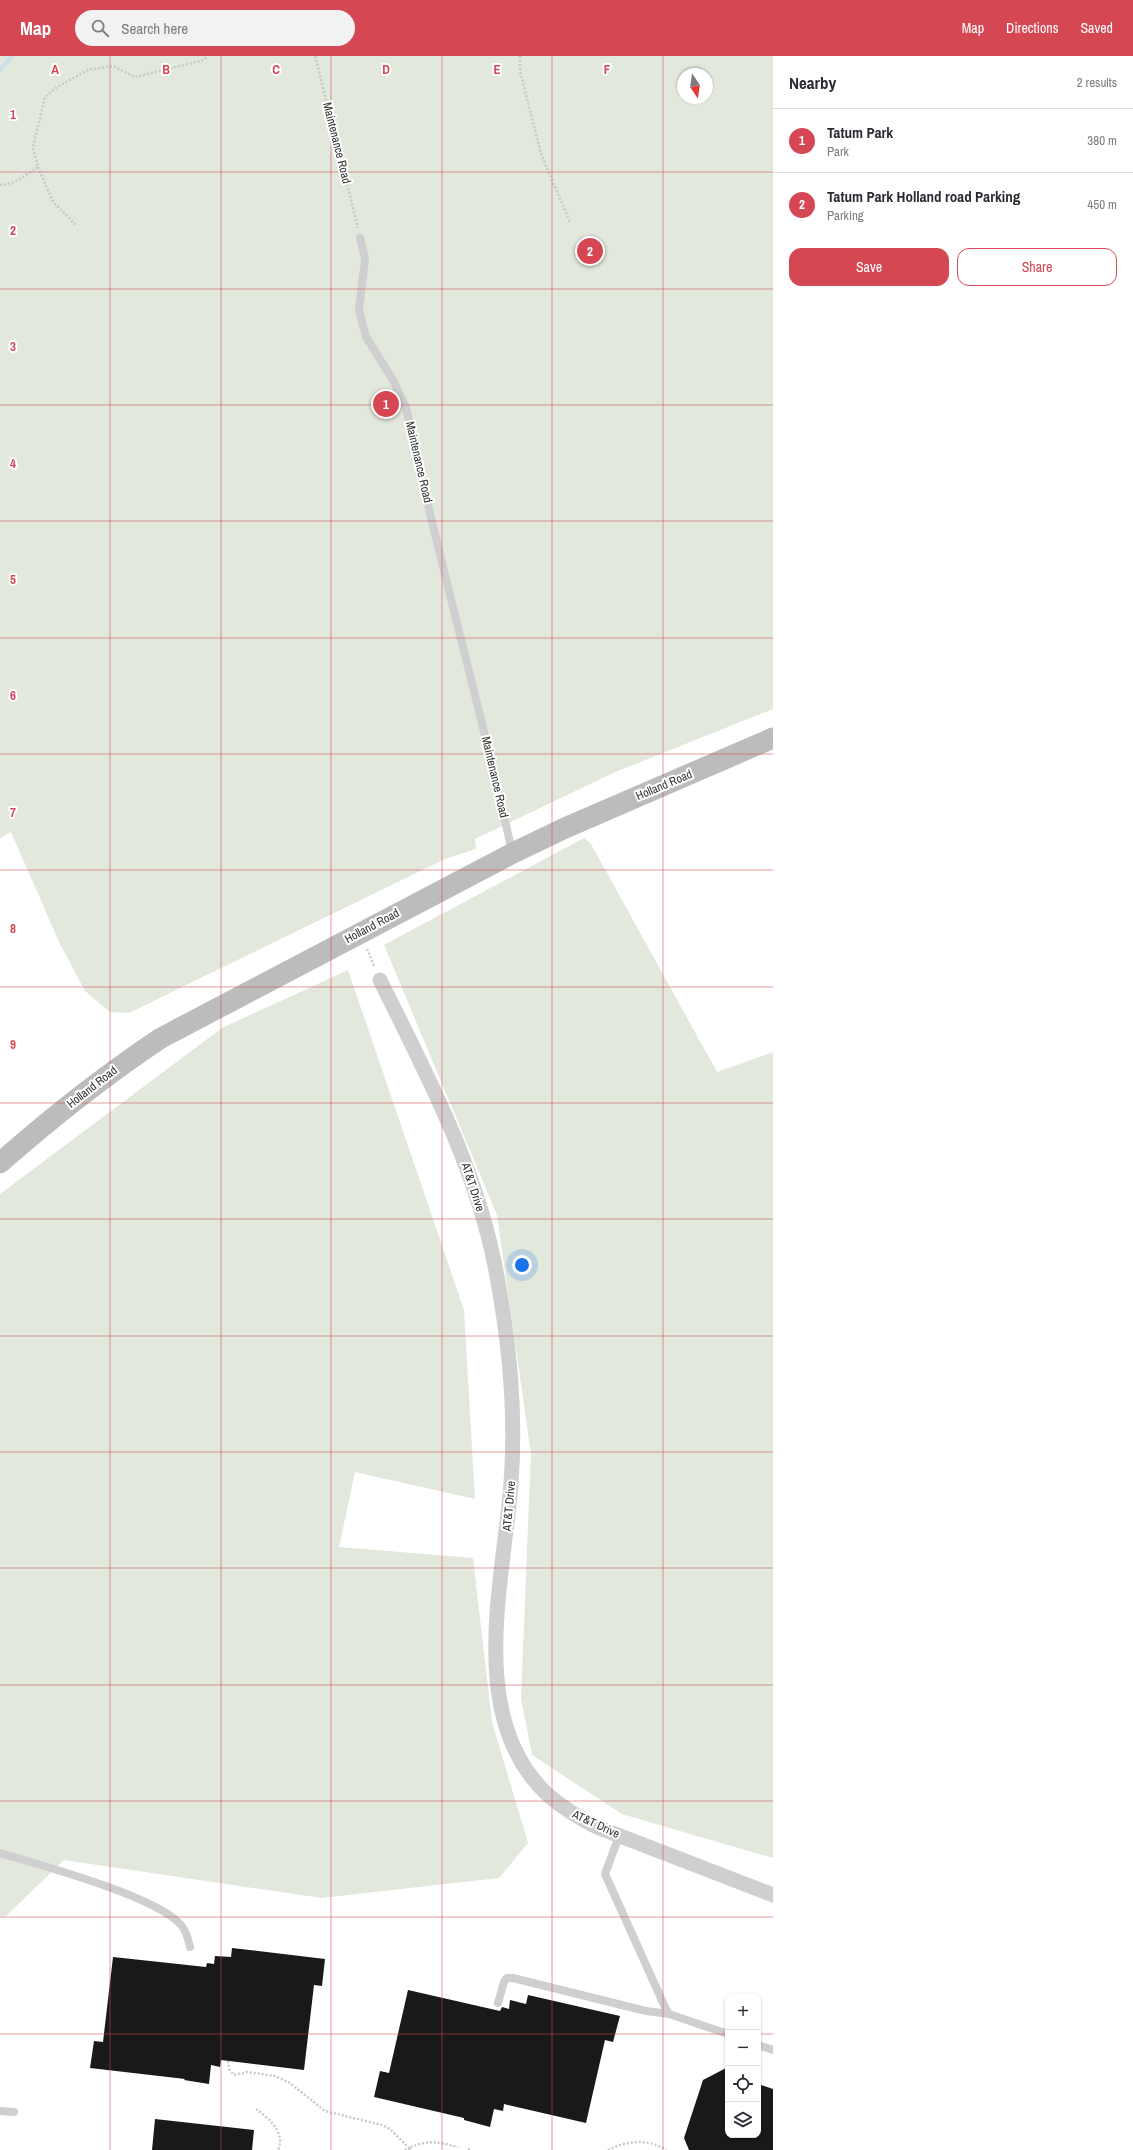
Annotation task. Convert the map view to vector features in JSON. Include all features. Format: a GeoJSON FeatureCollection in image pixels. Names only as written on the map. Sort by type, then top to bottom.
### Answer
{"type":"FeatureCollection","features":[{"type":"Feature","properties":{"kind":"street","name":"Holland Road"},"geometry":{"type":"LineString","coordinates":[[0,1163],[81,1094],[161,1038],[513,853],[565,828],[773,738]]}},
{"type":"Feature","properties":{"kind":"street","name":"AT&T Drive"},"geometry":{"type":"LineString","coordinates":[[380,980],[434,1091],[464,1159],[481,1212],[499,1285],[509,1356],[513,1428],[512,1482],[495,1653],[500,1703],[511,1741],[527,1770],[546,1794],[571,1814],[619,1836],[773,1895]]}},
{"type":"Feature","properties":{"kind":"lane","name":"Maintenance Road"},"geometry":{"type":"LineString","coordinates":[[360,238],[365,259],[359,310],[366,337],[393,380],[406,407],[456,620],[492,759],[513,853]]}},
{"type":"Feature","properties":{"kind":"lane"},"geometry":{"type":"LineString","coordinates":[[619,1836],[605,1874],[669,2014]]}},
{"type":"Feature","properties":{"kind":"lane"},"geometry":{"type":"LineString","coordinates":[[0,1853],[61,1871],[135,1898],[159,1910],[180,1924],[188,1935],[190,1947]]}},
{"type":"Feature","properties":{"kind":"lane"},"geometry":{"type":"LineString","coordinates":[[498,2003],[504,1982],[507,1978],[513,1978],[646,2011],[669,2014],[725,2033]]}},
{"type":"Feature","properties":{"kind":"lane"},"geometry":{"type":"LineString","coordinates":[[761,2046],[773,2050]]}},
{"type":"Feature","properties":{"kind":"lane"},"geometry":{"type":"LineString","coordinates":[[0,2111],[14,2112]]}},
{"type":"Feature","properties":{"kind":"path"},"geometry":{"type":"LineString","coordinates":[[76,225],[53,202],[38,166],[33,148],[45,97],[57,87],[88,70],[113,66],[135,77],[196,63],[204,60],[207,56]]}},
{"type":"Feature","properties":{"kind":"path","name":"Maintenance Road"},"geometry":{"type":"LineString","coordinates":[[315,56],[360,238]]}},
{"type":"Feature","properties":{"kind":"path"},"geometry":{"type":"LineString","coordinates":[[520,56],[520,71],[541,154],[570,222]]}},
{"type":"Feature","properties":{"kind":"path"},"geometry":{"type":"LineString","coordinates":[[0,185],[5,185],[25,176],[38,166]]}},
{"type":"Feature","properties":{"kind":"path"},"geometry":{"type":"LineString","coordinates":[[359,933],[380,980]]}},
{"type":"Feature","properties":{"kind":"path"},"geometry":{"type":"LineString","coordinates":[[228,2061],[229,2070],[234,2074],[247,2072],[275,2076],[290,2083],[325,2111],[382,2125],[390,2129],[408,2149],[419,2143],[433,2141],[458,2147]]}},
{"type":"Feature","properties":{"kind":"path"},"geometry":{"type":"LineString","coordinates":[[256,2108],[272,2121],[276,2128],[280,2138],[278,2150]]}},
{"type":"Feature","properties":{"kind":"path"},"geometry":{"type":"LineString","coordinates":[[608,2150],[632,2142],[650,2143],[666,2150]]}},
{"type":"Feature","properties":{"kind":"path"},"geometry":{"type":"LineString","coordinates":[[468,2149],[472,2150]]}},
{"type":"Feature","properties":{"kind":"shaded area"},"geometry":{"type":"Polygon","coordinates":[[[0,56],[773,56],[773,709],[613,773],[475,839],[476,849],[445,859],[129,1013],[110,1012],[85,991],[60,944],[11,832],[0,838],[0,56]]]}},
{"type":"Feature","properties":{"kind":"shaded area"},"geometry":{"type":"Polygon","coordinates":[[[584,838],[591,844],[717,1072],[773,1052],[773,1858],[622,1814],[532,1755],[521,1698],[531,1454],[497,1215],[384,945],[584,838]]]}},
{"type":"Feature","properties":{"kind":"shaded area"},"geometry":{"type":"Polygon","coordinates":[[[348,970],[464,1310],[475,1499],[355,1472],[339,1547],[473,1558],[492,1722],[528,1843],[499,1878],[321,1898],[64,1860],[6,1916],[0,1916],[0,1194],[222,1028],[348,970]]]}},
{"type":"Feature","properties":{"kind":"building"},"geometry":{"type":"Polygon","coordinates":[[[232,1948],[325,1959],[322,1986],[314,1985],[304,2070],[221,2060],[220,2067],[211,2065],[209,2084],[184,2080],[185,2079],[90,2068],[94,2041],[103,2042],[113,1957],[206,1967],[207,1963],[214,1964],[215,1956],[231,1957],[232,1948]]]}},
{"type":"Feature","properties":{"kind":"building"},"geometry":{"type":"Polygon","coordinates":[[[408,1990],[500,2011],[502,2007],[509,2009],[510,2000],[526,2004],[528,1995],[620,2016],[613,2042],[605,2040],[586,2123],[504,2104],[503,2111],[494,2109],[490,2127],[464,2120],[464,2118],[374,2097],[380,2071],[389,2073],[408,1990]]]}},
{"type":"Feature","properties":{"kind":"building"},"geometry":{"type":"Polygon","coordinates":[[[725,2069],[725,2138],[761,2138],[761,2085],[773,2089],[773,2150],[689,2150],[684,2138],[703,2080],[725,2069]]]}},
{"type":"Feature","properties":{"kind":"building"},"geometry":{"type":"Polygon","coordinates":[[[155,2119],[254,2130],[252,2150],[152,2150],[155,2119]]]}},
{"type":"Feature","properties":{"kind":"waterway"},"geometry":{"type":"LineString","coordinates":[[0,70],[12,56]]}},
{"type":"Feature","properties":{"kind":"place","name":"Tatum Park Holland road Parking"},"geometry":{"type":"Point","coordinates":[590,251]}},
{"type":"Feature","properties":{"kind":"place","name":"Tatum Park"},"geometry":{"type":"Point","coordinates":[386,404]}}]}
